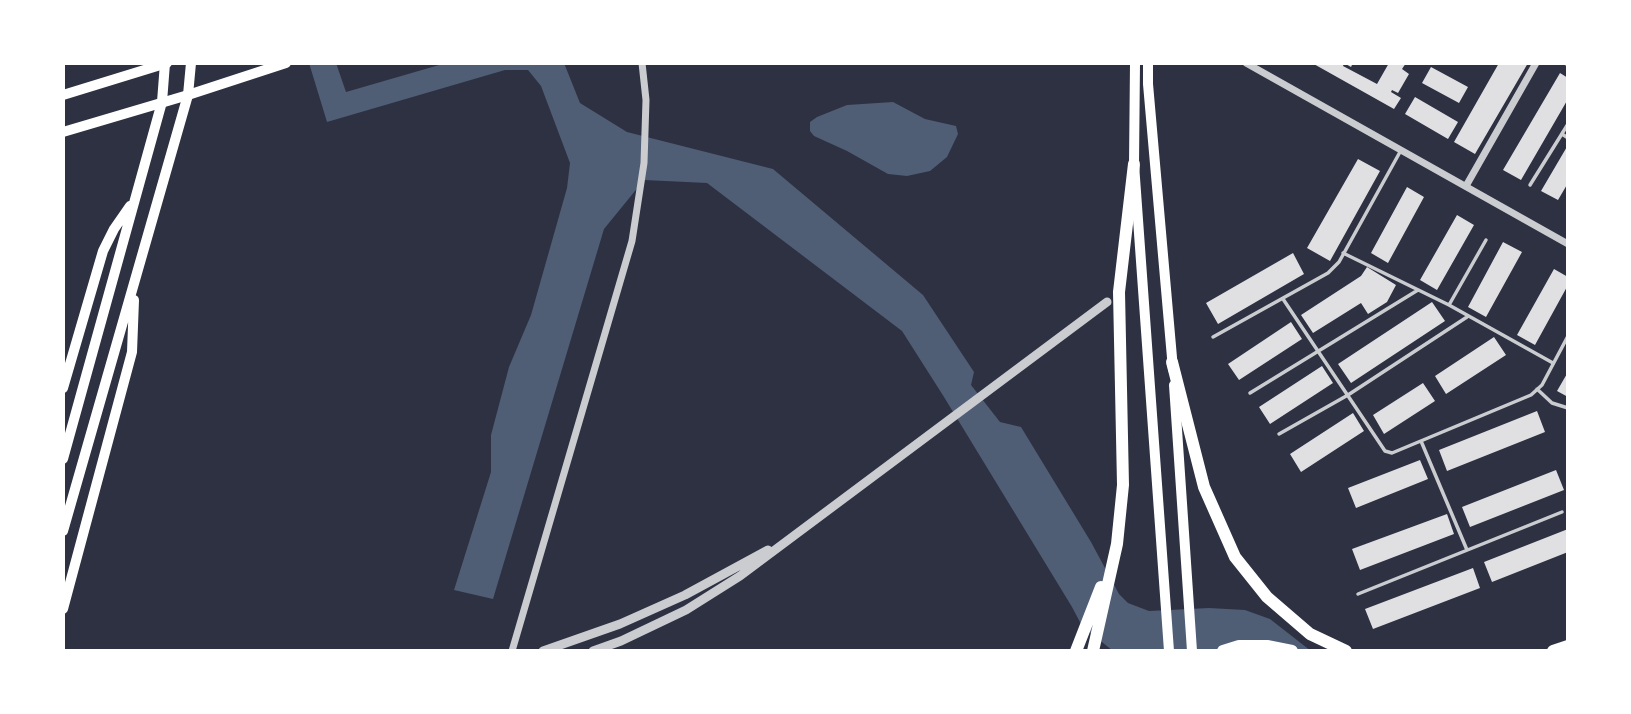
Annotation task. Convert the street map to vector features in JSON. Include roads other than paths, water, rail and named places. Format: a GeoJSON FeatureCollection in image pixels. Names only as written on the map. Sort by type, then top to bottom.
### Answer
{"type":"FeatureCollection","features":[{"type":"Feature","properties":{"kind":"highway"},"geometry":{"type":"LineString","coordinates":[[1093,651],[1117,544],[1124,485],[1119,292],[1134,164]]}},
{"type":"Feature","properties":{"kind":"highway"},"geometry":{"type":"LineString","coordinates":[[1172,362],[1204,487],[1235,557],[1267,597],[1310,634],[1346,651]]}},
{"type":"Feature","properties":{"kind":"highway"},"geometry":{"type":"LineString","coordinates":[[1076,651],[1117,544]]}},
{"type":"Feature","properties":{"kind":"highway"},"geometry":{"type":"LineString","coordinates":[[1223,651],[1239,646],[1267,646],[1292,651]]}},
{"type":"Feature","properties":{"kind":"highway"},"geometry":{"type":"LineString","coordinates":[[1553,651],[1568,646]]}},
{"type":"Feature","properties":{"kind":"main road"},"geometry":{"type":"LineString","coordinates":[[63,95],[166,63],[162,102],[63,459]]}},
{"type":"Feature","properties":{"kind":"main road"},"geometry":{"type":"LineString","coordinates":[[63,531],[188,95],[191,63]]}},
{"type":"Feature","properties":{"kind":"main road"},"geometry":{"type":"LineString","coordinates":[[63,132],[286,63]]}},
{"type":"Feature","properties":{"kind":"main road"},"geometry":{"type":"LineString","coordinates":[[1135,63],[1134,164],[1170,651]]}},
{"type":"Feature","properties":{"kind":"main road"},"geometry":{"type":"LineString","coordinates":[[1148,63],[1147,84],[1172,362],[1192,651]]}},
{"type":"Feature","properties":{"kind":"main road"},"geometry":{"type":"LineString","coordinates":[[63,388],[103,251],[114,229],[135,200]]}},
{"type":"Feature","properties":{"kind":"main road"},"geometry":{"type":"LineString","coordinates":[[63,609],[132,352],[135,283]]}},
{"type":"Feature","properties":{"kind":"street"},"geometry":{"type":"LineString","coordinates":[[512,651],[632,241],[644,163],[646,100],[642,63]]}},
{"type":"Feature","properties":{"kind":"street"},"geometry":{"type":"LineString","coordinates":[[1246,63],[1568,244]]}},
{"type":"Feature","properties":{"kind":"street"},"geometry":{"type":"LineString","coordinates":[[1466,186],[1536,63]]}},
{"type":"Feature","properties":{"kind":"street"},"geometry":{"type":"LineString","coordinates":[[593,651],[621,641],[686,610],[740,576],[1107,302]]}},
{"type":"Feature","properties":{"kind":"street"},"geometry":{"type":"LineString","coordinates":[[543,651],[620,624],[788,540]]}},
{"type":"Feature","properties":{"kind":"lane"},"geometry":{"type":"LineString","coordinates":[[1530,185],[1568,124]]}},
{"type":"Feature","properties":{"kind":"lane"},"geometry":{"type":"LineString","coordinates":[[1562,134],[1568,138]]}},
{"type":"Feature","properties":{"kind":"lane"},"geometry":{"type":"LineString","coordinates":[[1213,337],[1328,273],[1343,253],[1401,150]]}},
{"type":"Feature","properties":{"kind":"lane"},"geometry":{"type":"LineString","coordinates":[[1448,305],[1486,240]]}},
{"type":"Feature","properties":{"kind":"lane"},"geometry":{"type":"LineString","coordinates":[[1343,253],[1448,305],[1553,363]]}},
{"type":"Feature","properties":{"kind":"lane"},"geometry":{"type":"LineString","coordinates":[[1250,393],[1418,290]]}},
{"type":"Feature","properties":{"kind":"lane"},"geometry":{"type":"LineString","coordinates":[[1283,299],[1385,450],[1392,453],[1531,395],[1568,337]]}},
{"type":"Feature","properties":{"kind":"lane"},"geometry":{"type":"LineString","coordinates":[[1279,434],[1348,395],[1468,316]]}},
{"type":"Feature","properties":{"kind":"lane"},"geometry":{"type":"LineString","coordinates":[[1537,389],[1552,403],[1568,408]]}},
{"type":"Feature","properties":{"kind":"lane"},"geometry":{"type":"LineString","coordinates":[[1421,441],[1466,551]]}},
{"type":"Feature","properties":{"kind":"lane"},"geometry":{"type":"LineString","coordinates":[[1358,594],[1562,512]]}},
{"type":"Feature","properties":{"kind":"water"},"geometry":{"type":"Polygon","coordinates":[[[309,63],[336,63],[346,92],[446,63],[564,63],[580,103],[627,132],[773,169],[923,295],[974,372],[971,385],[1000,422],[1021,427],[1091,542],[1119,594],[1128,603],[1149,611],[1209,608],[1245,610],[1270,619],[1311,651],[1113,651],[1082,626],[902,331],[707,183],[644,180],[604,229],[493,599],[454,590],[491,472],[491,435],[509,367],[531,315],[567,188],[570,163],[541,86],[528,70],[505,70],[327,122],[309,63]]]}},
{"type":"Feature","properties":{"kind":"water"},"geometry":{"type":"Polygon","coordinates":[[[893,102],[925,119],[956,126],[958,134],[947,157],[930,171],[907,176],[888,174],[814,136],[810,131],[810,122],[817,117],[847,105],[893,102]]]}}]}
